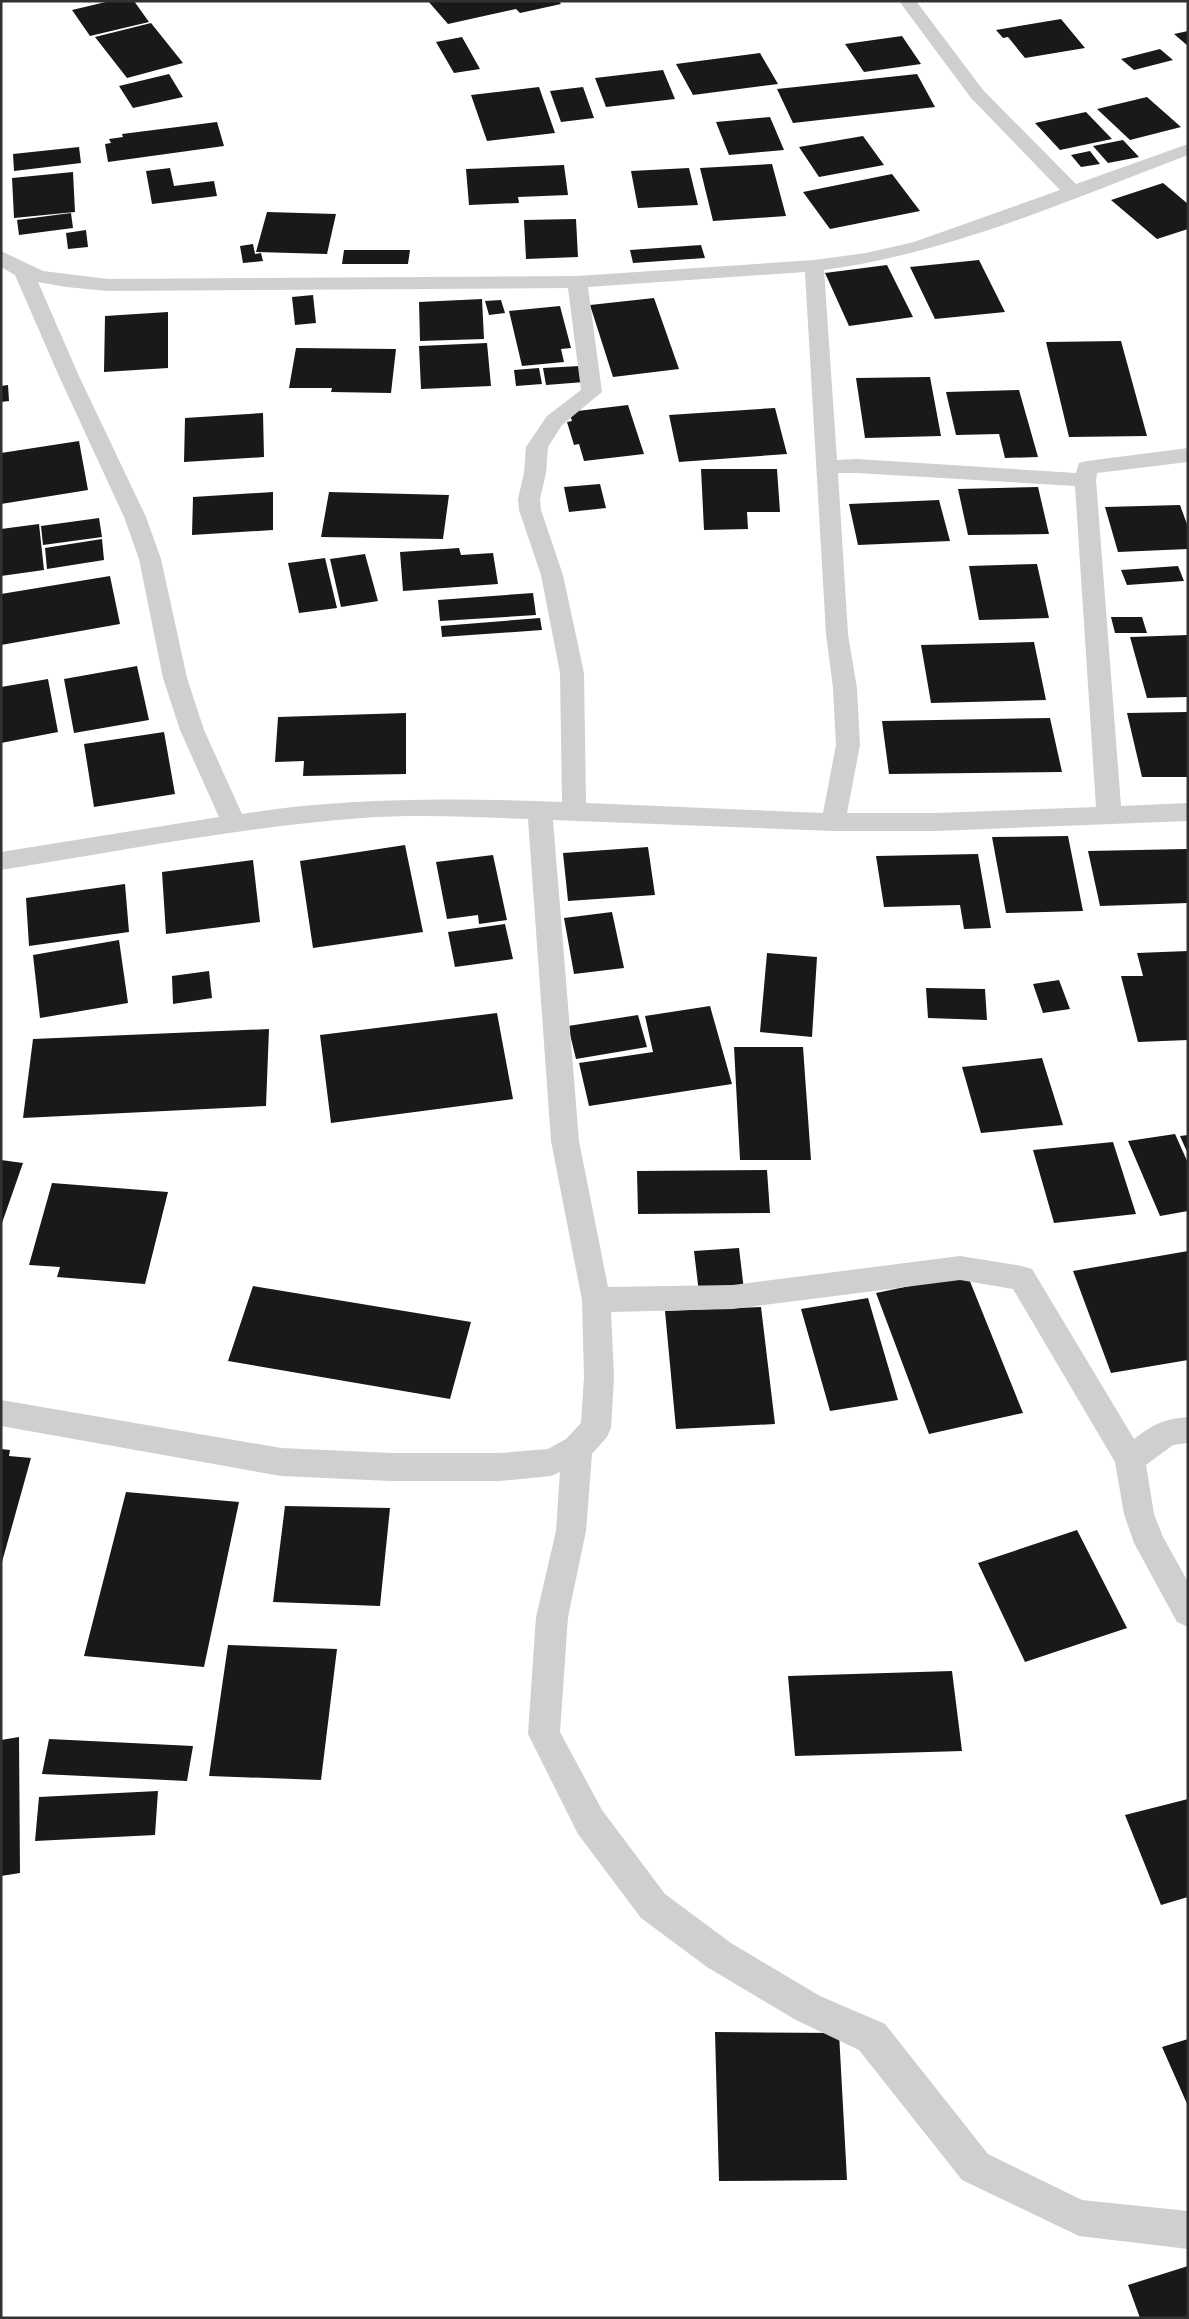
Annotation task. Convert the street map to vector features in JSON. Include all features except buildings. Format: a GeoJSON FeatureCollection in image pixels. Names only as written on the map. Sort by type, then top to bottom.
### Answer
{"type":"FeatureCollection","features":[{"type":"Feature","properties":{"kind":"street"},"geometry":{"type":"LineString","coordinates":[[907,1],[977,94],[1072,191]]}},
{"type":"Feature","properties":{"kind":"street"},"geometry":{"type":"LineString","coordinates":[[1,257],[23,270],[64,283],[108,285],[578,282],[814,266],[866,259],[920,246],[1016,213],[1188,149]]}},
{"type":"Feature","properties":{"kind":"street"},"geometry":{"type":"LineString","coordinates":[[814,266],[837,634],[845,688],[848,744],[833,822]]}},
{"type":"Feature","properties":{"kind":"street"},"geometry":{"type":"LineString","coordinates":[[23,270],[68,374],[135,516],[150,558],[175,678],[192,730],[234,823]]}},
{"type":"Feature","properties":{"kind":"street"},"geometry":{"type":"LineString","coordinates":[[574,812],[572,673],[552,575],[530,510],[529,499],[535,472],[537,447],[554,422],[592,392],[578,282]]}},
{"type":"Feature","properties":{"kind":"street"},"geometry":{"type":"LineString","coordinates":[[1109,815],[1085,480],[1086,468],[1137,460],[1188,456]]}},
{"type":"Feature","properties":{"kind":"street"},"geometry":{"type":"LineString","coordinates":[[826,467],[857,466],[1085,480]]}},
{"type":"Feature","properties":{"kind":"street"},"geometry":{"type":"LineString","coordinates":[[1,861],[276,817],[363,810],[452,807],[833,822],[936,822],[1188,812]]}},
{"type":"Feature","properties":{"kind":"street"},"geometry":{"type":"LineString","coordinates":[[1,1413],[282,1462],[391,1467],[500,1467],[551,1462],[577,1449],[596,1428],[599,1377],[596,1300],[565,1141],[540,811]]}},
{"type":"Feature","properties":{"kind":"street"},"geometry":{"type":"LineString","coordinates":[[596,1300],[733,1297],[960,1268],[1022,1278],[1130,1460],[1139,1514],[1147,1536],[1188,1612]]}},
{"type":"Feature","properties":{"kind":"street"},"geometry":{"type":"LineString","coordinates":[[1130,1460],[1167,1432],[1188,1430]]}},
{"type":"Feature","properties":{"kind":"street"},"geometry":{"type":"LineString","coordinates":[[577,1449],[570,1532],[552,1617],[544,1734],[590,1822],[653,1906],[727,1960],[808,2008],[872,2037],[975,2167],[1079,2218],[1188,2230]]}}]}
